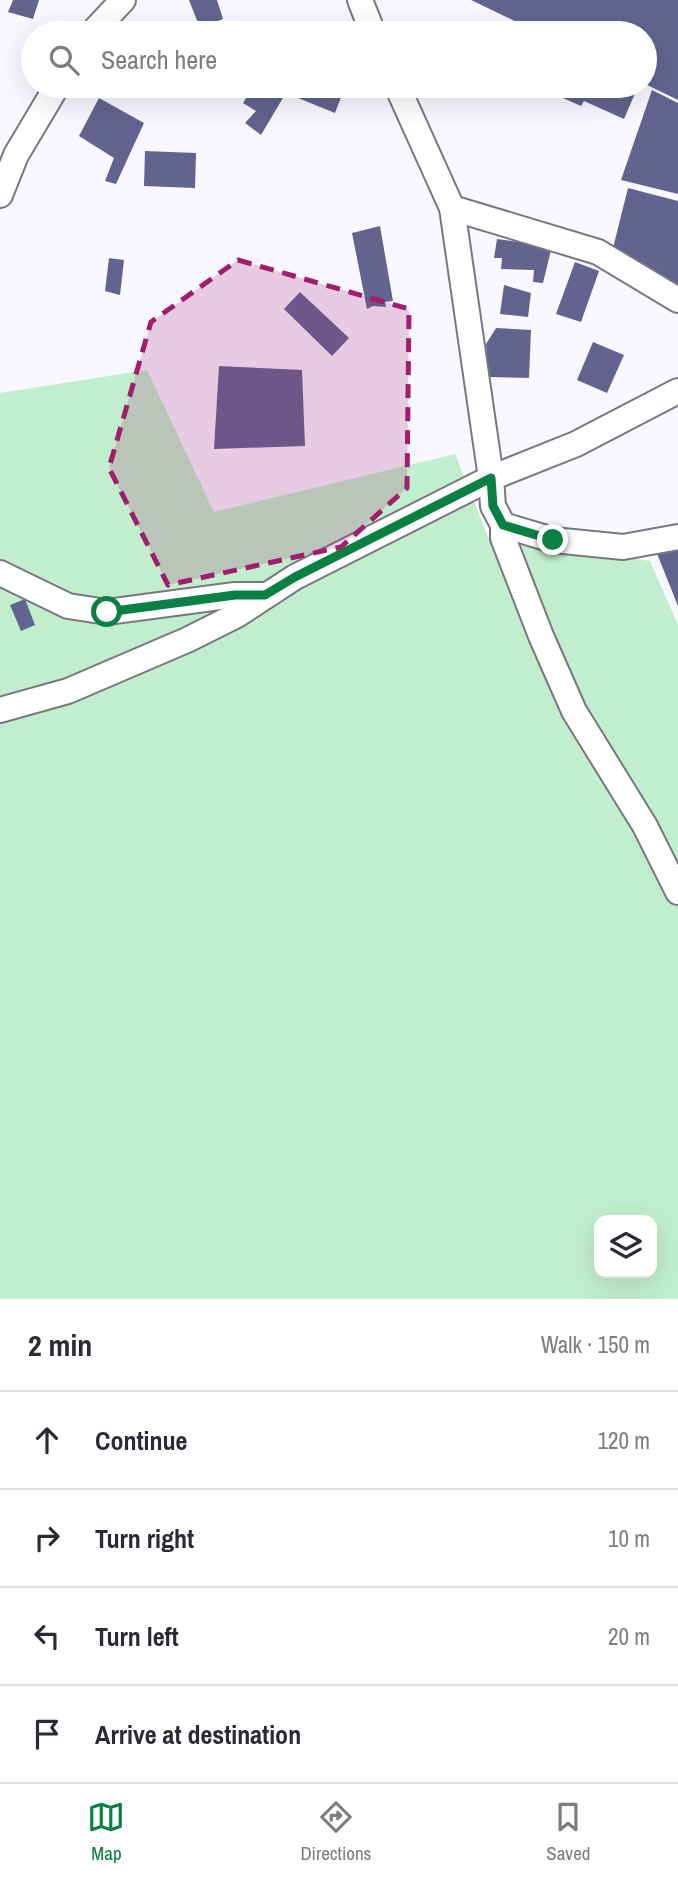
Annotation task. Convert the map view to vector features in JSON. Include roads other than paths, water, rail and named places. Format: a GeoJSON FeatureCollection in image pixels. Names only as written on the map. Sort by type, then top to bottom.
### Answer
{"type":"FeatureCollection","features":[{"type":"Feature","properties":{"kind":"street"},"geometry":{"type":"LineString","coordinates":[[103,21],[123,0]]}},
{"type":"Feature","properties":{"kind":"street"},"geometry":{"type":"LineString","coordinates":[[360,0],[368,21]]}},
{"type":"Feature","properties":{"kind":"street"},"geometry":{"type":"LineString","coordinates":[[0,195],[8,153],[48,98]]}},
{"type":"Feature","properties":{"kind":"street"},"geometry":{"type":"LineString","coordinates":[[402,98],[452,208],[493,506],[503,525],[503,538],[574,711],[645,826],[678,892]]}},
{"type":"Feature","properties":{"kind":"street"},"geometry":{"type":"LineString","coordinates":[[452,208],[598,253],[678,300]]}},
{"type":"Feature","properties":{"kind":"street"},"geometry":{"type":"LineString","coordinates":[[0,710],[68,691],[209,630],[295,577],[491,478],[576,444],[678,391]]}},
{"type":"Feature","properties":{"kind":"street"},"geometry":{"type":"LineString","coordinates":[[503,525],[553,540],[623,547],[678,537]]}},
{"type":"Feature","properties":{"kind":"street"},"geometry":{"type":"LineString","coordinates":[[0,573],[68,606],[107,612],[235,595],[265,595]]}}]}
